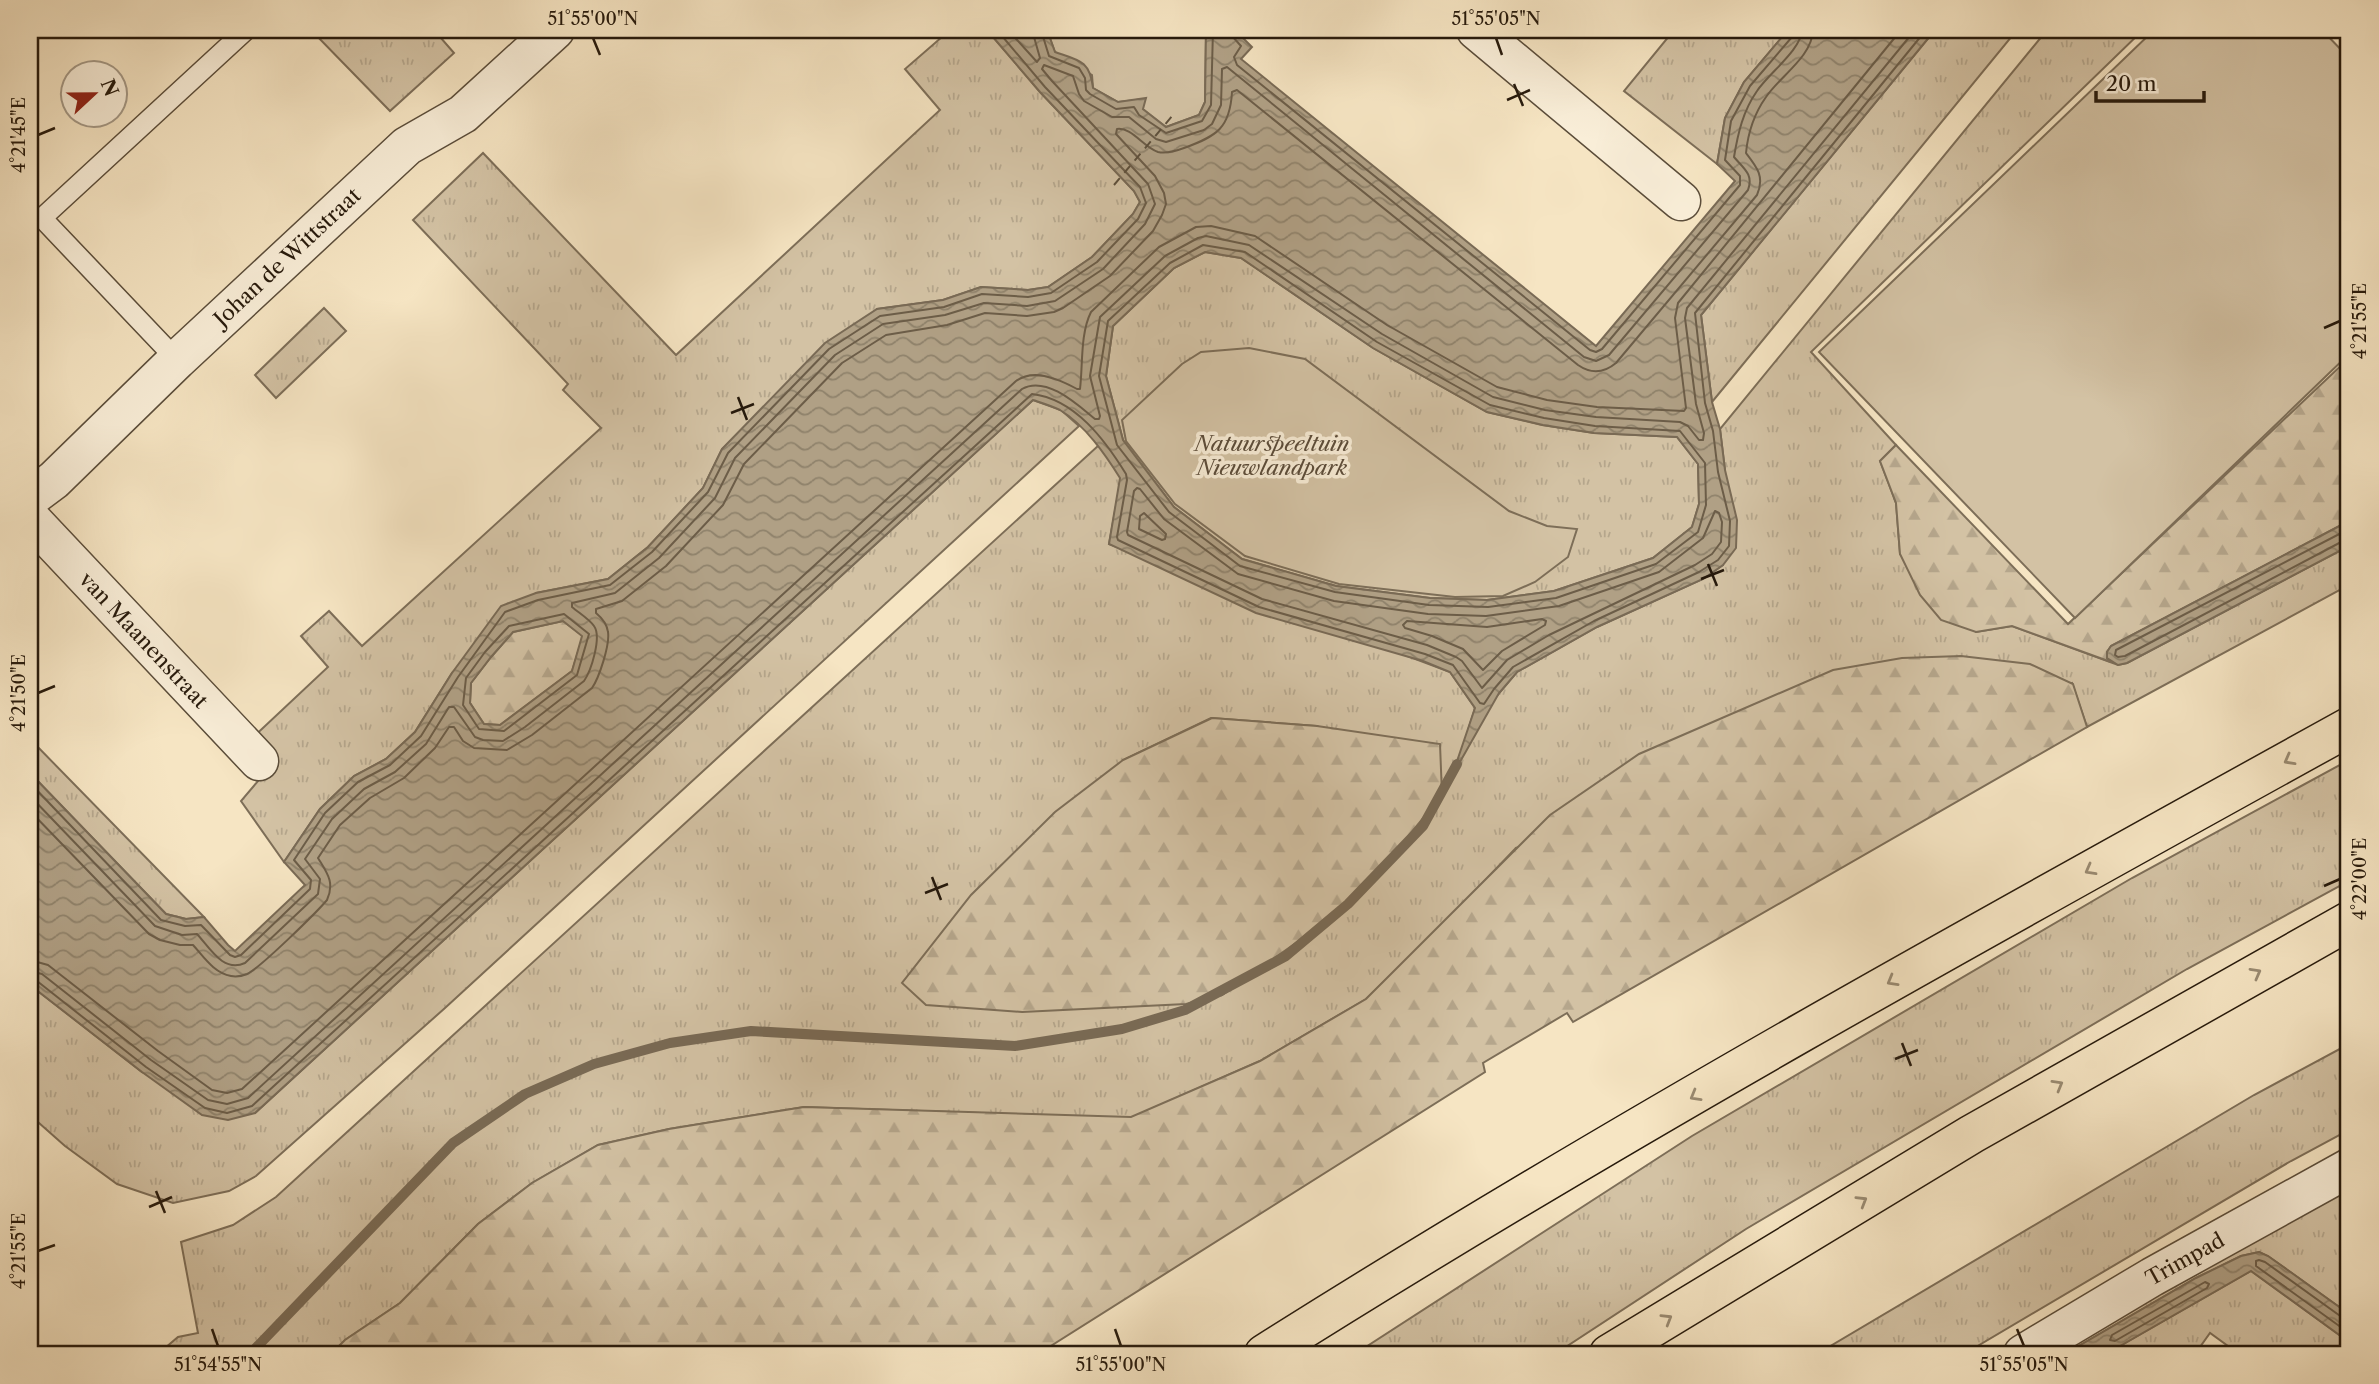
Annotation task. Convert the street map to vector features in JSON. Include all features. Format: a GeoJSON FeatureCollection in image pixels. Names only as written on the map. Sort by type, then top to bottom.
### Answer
{"type":"FeatureCollection","features":[{"type":"Feature","properties":{"kind":"highway"},"geometry":{"type":"LineString","coordinates":[[1264,1354],[1558,1176],[1941,952],[2349,727]]}},
{"type":"Feature","properties":{"kind":"highway"},"geometry":{"type":"LineString","coordinates":[[1609,1354],[1972,1134],[2349,921]]}},
{"type":"Feature","properties":{"kind":"street","name":"Johan de Wittstraat"},"geometry":{"type":"LineString","coordinates":[[30,498],[54,480],[177,360],[407,146],[463,114],[555,30]]}},
{"type":"Feature","properties":{"kind":"street"},"geometry":{"type":"LineString","coordinates":[[1476,30],[1681,201]]}},
{"type":"Feature","properties":{"kind":"street","name":"van Maanenstraat"},"geometry":{"type":"LineString","coordinates":[[30,518],[259,761]]}},
{"type":"Feature","properties":{"kind":"street","name":"Trimpad"},"geometry":{"type":"LineString","coordinates":[[2023,1354],[2152,1277],[2349,1168]]}},
{"type":"Feature","properties":{"kind":"lane"},"geometry":{"type":"LineString","coordinates":[[177,360],[42,218],[246,30]]}},
{"type":"Feature","properties":{"kind":"green space"},"geometry":{"type":"Polygon","coordinates":[[[311,30],[434,30],[454,53],[390,111],[311,30]]]}},
{"type":"Feature","properties":{"kind":"green space"},"geometry":{"type":"Polygon","coordinates":[[[950,30],[987,30],[1040,92],[1134,191],[1140,202],[1133,214],[1092,257],[1048,287],[1028,290],[981,287],[943,300],[877,309],[756,415],[722,449],[703,488],[648,547],[608,579],[536,593],[452,673],[415,732],[386,759],[354,776],[320,809],[284,862],[241,801],[270,767],[249,741],[328,667],[301,636],[329,611],[362,646],[601,428],[563,390],[568,384],[413,220],[483,153],[676,355],[940,110],[905,69],[950,30]]]}},
{"type":"Feature","properties":{"kind":"green space"},"geometry":{"type":"Polygon","coordinates":[[[1047,30],[1206,30],[1205,102],[1199,115],[1166,127],[1142,109],[1145,99],[1118,102],[1093,88],[1092,75],[1055,52],[1047,30]]]}},
{"type":"Feature","properties":{"kind":"green space"},"geometry":{"type":"Polygon","coordinates":[[[1674,30],[1788,30],[1744,82],[1725,118],[1717,164],[1624,91],[1674,30]]]}},
{"type":"Feature","properties":{"kind":"green space"},"geometry":{"type":"Polygon","coordinates":[[[1935,30],[2017,30],[1712,402],[1701,315],[1935,30]]]}},
{"type":"Feature","properties":{"kind":"green space"},"geometry":{"type":"Polygon","coordinates":[[[2047,30],[2143,30],[1811,352],[1896,445],[1880,461],[1896,503],[1900,554],[1976,632],[2012,626],[2118,665],[2127,663],[2349,546],[2349,585],[2087,727],[2072,683],[1516,848],[1366,999],[1260,1061],[1131,1118],[804,1107],[669,1129],[598,1145],[532,1183],[478,1224],[400,1303],[345,1340],[331,1354],[158,1354],[178,1337],[198,1333],[181,1242],[233,1225],[276,1197],[1099,445],[1121,478],[1109,544],[1450,672],[1475,708],[1468,730],[1517,672],[1597,627],[1703,579],[1723,565],[1725,470],[1720,429],[2047,30]],[[1211,718],[1123,760],[1222,995],[1327,921],[1389,860],[1442,795],[1317,726],[1211,718]]]}},
{"type":"Feature","properties":{"kind":"green space"},"geometry":{"type":"Polygon","coordinates":[[[2154,30],[2322,30],[2349,58],[2349,354],[2075,618],[1819,352],[2154,30]]]}},
{"type":"Feature","properties":{"kind":"green space"},"geometry":{"type":"Polygon","coordinates":[[[1205,252],[1241,258],[1373,348],[1487,412],[1542,425],[1594,433],[1677,437],[1698,464],[1699,504],[1692,527],[1653,558],[1554,591],[1487,600],[1430,598],[1336,586],[1242,559],[1174,507],[1123,440],[1106,376],[1113,326],[1174,268],[1205,252]]]}},
{"type":"Feature","properties":{"kind":"green space"},"geometry":{"type":"Polygon","coordinates":[[[324,308],[346,331],[276,398],[255,375],[324,308]]]}},
{"type":"Feature","properties":{"kind":"green space","name":"Natuurspeeltuin Nieuwlandpark"},"geometry":{"type":"Polygon","coordinates":[[[1249,348],[1305,359],[1509,511],[1547,526],[1577,529],[1568,557],[1535,582],[1503,596],[1455,597],[1339,584],[1245,556],[1175,504],[1126,441],[1122,420],[1182,364],[1201,352],[1249,348]]]}},
{"type":"Feature","properties":{"kind":"green space"},"geometry":{"type":"Polygon","coordinates":[[[2349,358],[2349,521],[2111,646],[2107,658],[2111,662],[2012,626],[1976,632],[1941,620],[1920,595],[1900,554],[1896,503],[1880,461],[1896,445],[2068,624],[2349,358]]]}},
{"type":"Feature","properties":{"kind":"green space"},"geometry":{"type":"Polygon","coordinates":[[[1033,400],[1061,410],[1079,426],[445,1008],[256,1176],[229,1191],[173,1203],[117,1184],[65,1146],[30,1115],[30,985],[142,1072],[255,1113],[1033,400]]]}},
{"type":"Feature","properties":{"kind":"green space"},"geometry":{"type":"Polygon","coordinates":[[[563,621],[583,636],[572,671],[500,725],[484,724],[470,703],[471,683],[513,632],[563,621]]]}},
{"type":"Feature","properties":{"kind":"green space"},"geometry":{"type":"Polygon","coordinates":[[[1961,656],[2030,664],[2073,684],[2087,727],[1573,1022],[1567,1013],[1483,1063],[1485,1072],[1038,1354],[331,1354],[345,1340],[400,1303],[478,1224],[532,1183],[598,1145],[669,1129],[804,1107],[1131,1117],[1260,1061],[1366,999],[1550,815],[1639,754],[1833,670],[1902,658],[1961,656]]]}},
{"type":"Feature","properties":{"kind":"green space"},"geometry":{"type":"Polygon","coordinates":[[[1212,718],[1317,726],[1440,744],[1442,795],[1389,860],[1327,921],[1222,995],[1186,1004],[1022,1012],[926,1005],[902,983],[971,895],[1055,812],[1123,760],[1212,718]]]}},
{"type":"Feature","properties":{"kind":"green space"},"geometry":{"type":"Polygon","coordinates":[[[30,739],[204,917],[186,919],[166,914],[30,773],[30,739]]]}},
{"type":"Feature","properties":{"kind":"green space"},"geometry":{"type":"Polygon","coordinates":[[[2349,760],[2349,881],[2187,969],[1746,1229],[1555,1354],[1355,1354],[1692,1136],[2132,878],[2349,760]]]}},
{"type":"Feature","properties":{"kind":"green space"},"geometry":{"type":"Polygon","coordinates":[[[2349,1044],[2349,1130],[2291,1161],[1964,1354],[1817,1354],[2254,1095],[2349,1044]]]}},
{"type":"Feature","properties":{"kind":"green space"},"geometry":{"type":"Polygon","coordinates":[[[2349,1183],[2349,1314],[2259,1252],[2241,1256],[2196,1278],[2065,1354],[2049,1354],[2349,1183]]]}},
{"type":"Feature","properties":{"kind":"green space"},"geometry":{"type":"Polygon","coordinates":[[[2251,1271],[2349,1342],[2349,1354],[2239,1354],[2210,1333],[2195,1354],[2168,1351],[2165,1354],[2106,1354],[2251,1271]]]}},
{"type":"Feature","properties":{"kind":"water"},"geometry":{"type":"Polygon","coordinates":[[[987,30],[1047,30],[1055,52],[1086,66],[1093,88],[1118,102],[1146,98],[1143,109],[1166,127],[1199,115],[1205,102],[1206,30],[1235,30],[1252,47],[1241,59],[1596,346],[1735,181],[1717,164],[1725,118],[1744,82],[1788,30],[1935,30],[1701,315],[1712,402],[1720,429],[1725,470],[1737,520],[1736,548],[1723,565],[1703,579],[1597,627],[1517,672],[1499,693],[1452,776],[1475,708],[1450,672],[1423,661],[1256,613],[1109,544],[1120,478],[1101,450],[1078,424],[1060,410],[1033,400],[255,1113],[228,1120],[202,1115],[30,985],[30,773],[166,914],[186,919],[204,917],[235,951],[305,885],[284,862],[320,809],[354,776],[386,759],[415,732],[452,673],[501,606],[536,593],[608,579],[648,547],[703,488],[722,449],[825,343],[877,309],[943,300],[981,287],[1028,290],[1048,287],[1092,257],[1133,214],[1140,202],[1134,191],[1040,92],[987,30]],[[1205,252],[1174,268],[1113,326],[1106,376],[1123,440],[1174,507],[1242,559],[1336,586],[1430,598],[1487,600],[1554,591],[1653,558],[1692,527],[1699,504],[1698,464],[1677,437],[1594,433],[1487,412],[1373,348],[1241,258],[1205,252]],[[563,621],[513,632],[471,683],[470,703],[484,724],[500,725],[572,671],[582,636],[563,621]]]}},
{"type":"Feature","properties":{"kind":"water"},"geometry":{"type":"Polygon","coordinates":[[[2349,521],[2349,546],[2127,663],[2118,665],[2107,658],[2111,646],[2349,521]]]}},
{"type":"Feature","properties":{"kind":"water"},"geometry":{"type":"Polygon","coordinates":[[[2259,1252],[2349,1314],[2349,1342],[2251,1271],[2106,1354],[2065,1354],[2196,1278],[2241,1256],[2259,1252]]]}},
{"type":"Feature","properties":{"kind":"waterway"},"geometry":{"type":"LineString","coordinates":[[250,1354],[453,1143],[525,1094],[594,1064],[670,1043],[751,1031],[1015,1046],[1122,1029],[1185,1010],[1286,956],[1348,904],[1423,826],[1457,764]]}},
{"type":"Feature","properties":{"kind":"ferry route"},"geometry":{"type":"LineString","coordinates":[[1114,185],[1173,115]]}}]}
